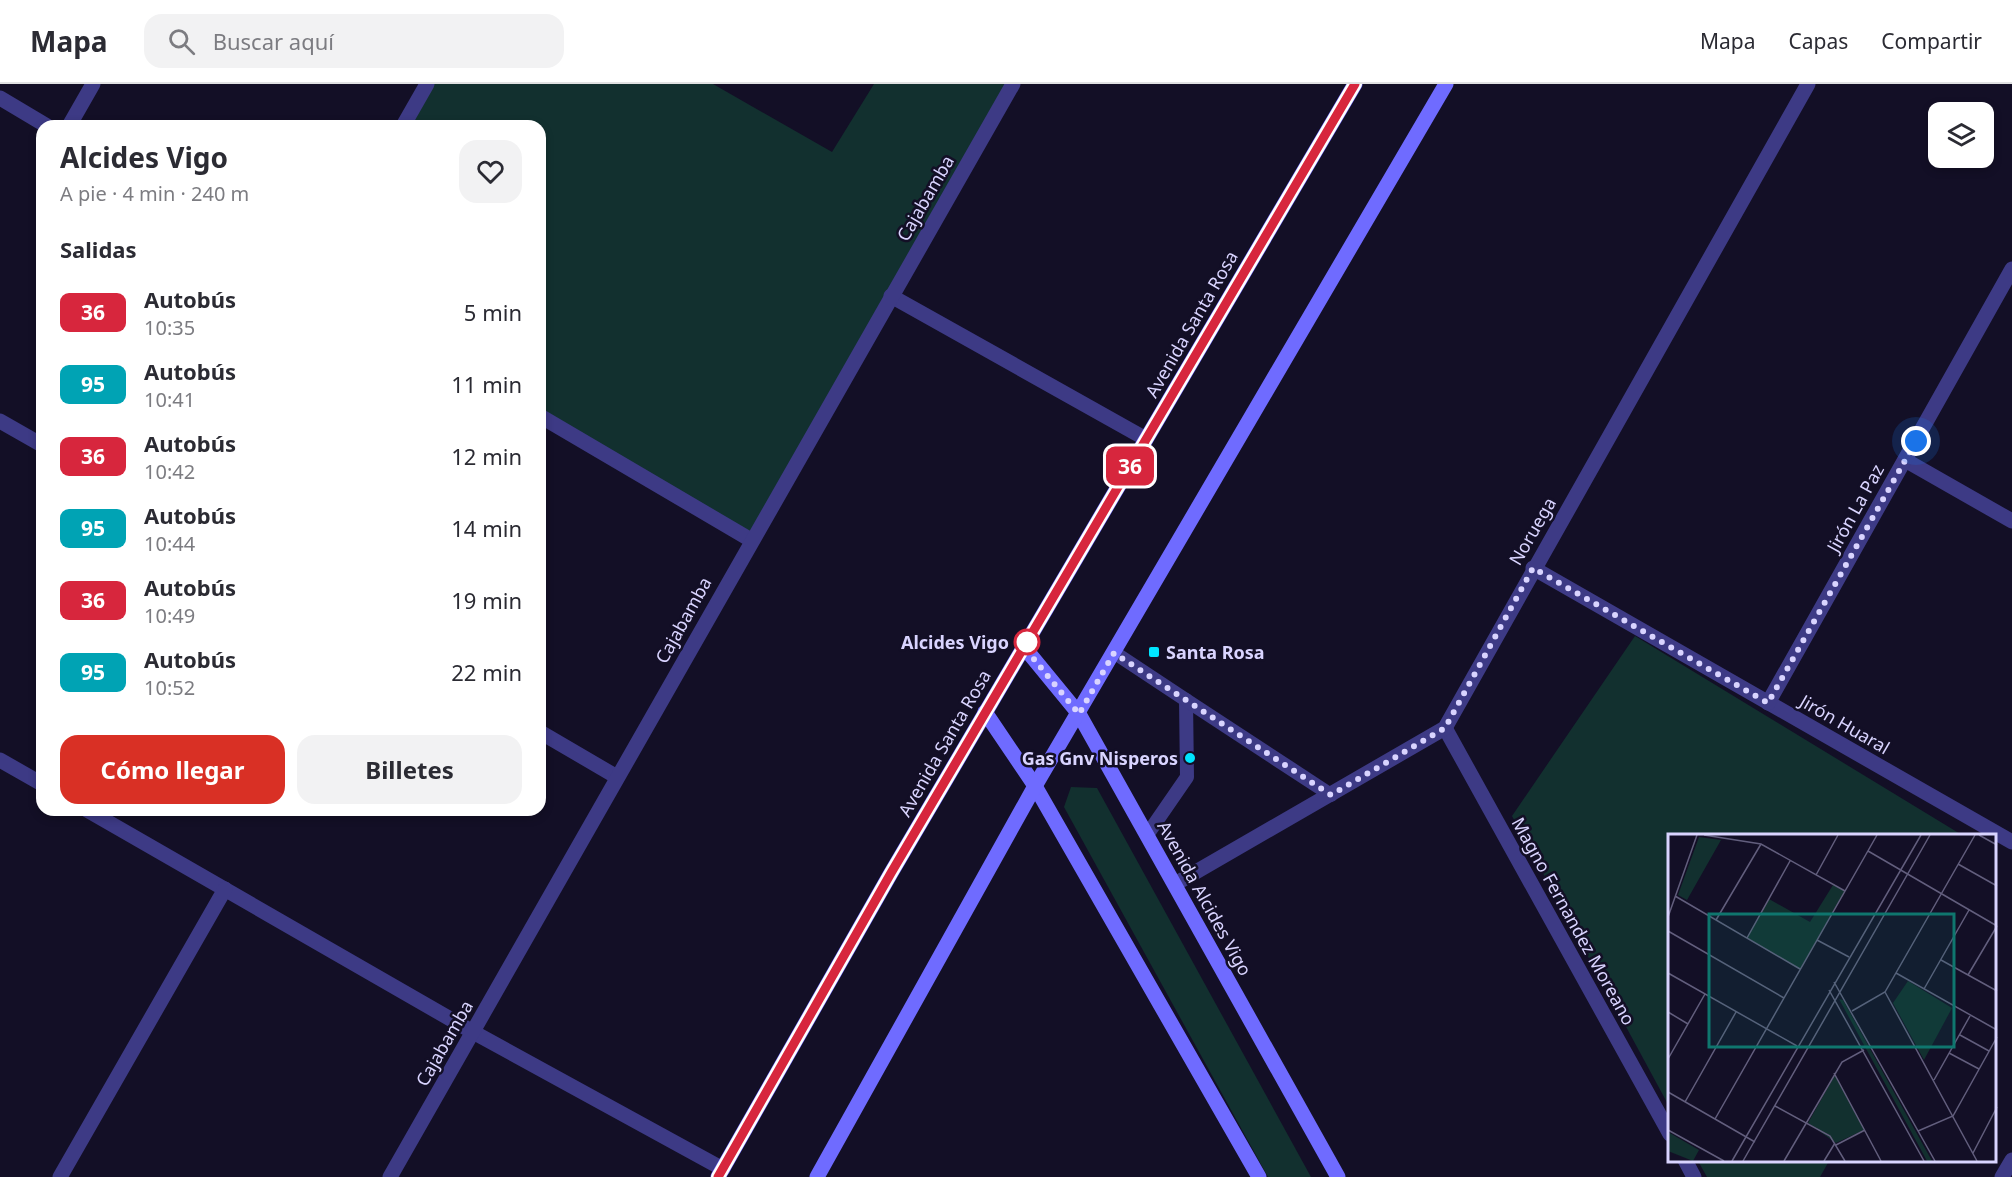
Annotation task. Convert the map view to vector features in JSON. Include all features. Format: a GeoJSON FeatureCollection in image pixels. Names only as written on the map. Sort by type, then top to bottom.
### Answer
{"type":"FeatureCollection","features":[{"type":"Feature","properties":{"kind":"main road","name":"Avenida Santa Rosa"},"geometry":{"type":"LineString","coordinates":[[721,1173],[986,712],[1355,84]]}},
{"type":"Feature","properties":{"kind":"main road"},"geometry":{"type":"LineString","coordinates":[[817,1177],[1035,786],[1446,84]]}},
{"type":"Feature","properties":{"kind":"main road","name":"Avenida Alcides Vigo"},"geometry":{"type":"LineString","coordinates":[[1024,647],[1079,714],[1338,1177]]}},
{"type":"Feature","properties":{"kind":"main road"},"geometry":{"type":"LineString","coordinates":[[986,712],[1035,786],[1259,1177]]}},
{"type":"Feature","properties":{"kind":"street"},"geometry":{"type":"LineString","coordinates":[[72,120],[93,84]]}},
{"type":"Feature","properties":{"kind":"street"},"geometry":{"type":"LineString","coordinates":[[406,120],[427,84]]}},
{"type":"Feature","properties":{"kind":"street","name":"Cajabamba"},"geometry":{"type":"LineString","coordinates":[[390,1177],[751,540],[1013,84]]}},
{"type":"Feature","properties":{"kind":"street","name":"Noruega"},"geometry":{"type":"LineString","coordinates":[[1445,728],[1533,568],[1808,84]]}},
{"type":"Feature","properties":{"kind":"street"},"geometry":{"type":"LineString","coordinates":[[0,98],[37,120]]}},
{"type":"Feature","properties":{"kind":"street","name":"Jirón La Paz"},"geometry":{"type":"LineString","coordinates":[[1768,703],[2012,269]]}},
{"type":"Feature","properties":{"kind":"street"},"geometry":{"type":"LineString","coordinates":[[891,296],[1146,439]]}},
{"type":"Feature","properties":{"kind":"street"},"geometry":{"type":"LineString","coordinates":[[546,420],[751,540]]}},
{"type":"Feature","properties":{"kind":"street"},"geometry":{"type":"LineString","coordinates":[[0,421],[36,442]]}},
{"type":"Feature","properties":{"kind":"street"},"geometry":{"type":"LineString","coordinates":[[1905,460],[2012,521]]}},
{"type":"Feature","properties":{"kind":"street","name":"Jirón Huaral"},"geometry":{"type":"LineString","coordinates":[[1533,568],[2012,842]]}},
{"type":"Feature","properties":{"kind":"street"},"geometry":{"type":"LineString","coordinates":[[1175,884],[1445,728]]}},
{"type":"Feature","properties":{"kind":"street","name":"Magno Fernandez Moreano"},"geometry":{"type":"LineString","coordinates":[[1445,728],[1668,1130]]}},
{"type":"Feature","properties":{"kind":"street"},"geometry":{"type":"LineString","coordinates":[[546,736],[617,777]]}},
{"type":"Feature","properties":{"kind":"street"},"geometry":{"type":"LineString","coordinates":[[0,760],[36,781]]}},
{"type":"Feature","properties":{"kind":"street"},"geometry":{"type":"LineString","coordinates":[[97,816],[721,1173]]}},
{"type":"Feature","properties":{"kind":"street"},"geometry":{"type":"LineString","coordinates":[[60,1177],[225,889]]}},
{"type":"Feature","properties":{"kind":"street"},"geometry":{"type":"LineString","coordinates":[[2002,1177],[2012,1160]]}},
{"type":"Feature","properties":{"kind":"street"},"geometry":{"type":"LineString","coordinates":[[1686,1162],[1694,1177]]}},
{"type":"Feature","properties":{"kind":"lane"},"geometry":{"type":"LineString","coordinates":[[1114,653],[1331,795]]}},
{"type":"Feature","properties":{"kind":"lane"},"geometry":{"type":"LineString","coordinates":[[1147,835],[1187,777],[1185,700]]}},
{"type":"Feature","properties":{"kind":"green space"},"geometry":{"type":"Polygon","coordinates":[[[427,84],[713,84],[832,152],[874,84],[1013,84],[751,540],[546,420],[546,120],[406,120],[427,84]]]}},
{"type":"Feature","properties":{"kind":"green space"},"geometry":{"type":"Polygon","coordinates":[[[1635,636],[1960,834],[1668,834],[1668,1104],[1512,816],[1635,636]]]}},
{"type":"Feature","properties":{"kind":"green space"},"geometry":{"type":"Polygon","coordinates":[[[1071,787],[1097,788],[1311,1177],[1268,1177],[1064,807],[1071,787]]]}},
{"type":"Feature","properties":{"kind":"green space"},"geometry":{"type":"Polygon","coordinates":[[[1699,1162],[1828,1162],[1820,1177],[1707,1177],[1699,1162]]]}},
{"type":"Feature","properties":{"kind":"bus line","name":"36"},"geometry":{"type":"LineString","coordinates":[[718,1177],[891,873],[1355,84]]}},
{"type":"Feature","properties":{"kind":"place","name":"Alcides Vigo"},"geometry":{"type":"Point","coordinates":[1027,642]}},
{"type":"Feature","properties":{"kind":"place","name":"Santa Rosa"},"geometry":{"type":"Point","coordinates":[1154,652]}},
{"type":"Feature","properties":{"kind":"place","name":"Gas Gnv Nisperos"},"geometry":{"type":"Point","coordinates":[1190,758]}},
{"type":"Feature","properties":{"kind":"route"},"geometry":{"type":"LineString","coordinates":[[1027,642],[1024,647],[1079,714],[1114,653],[1331,795],[1445,728],[1533,568],[1768,703],[1916,441]]}}]}
